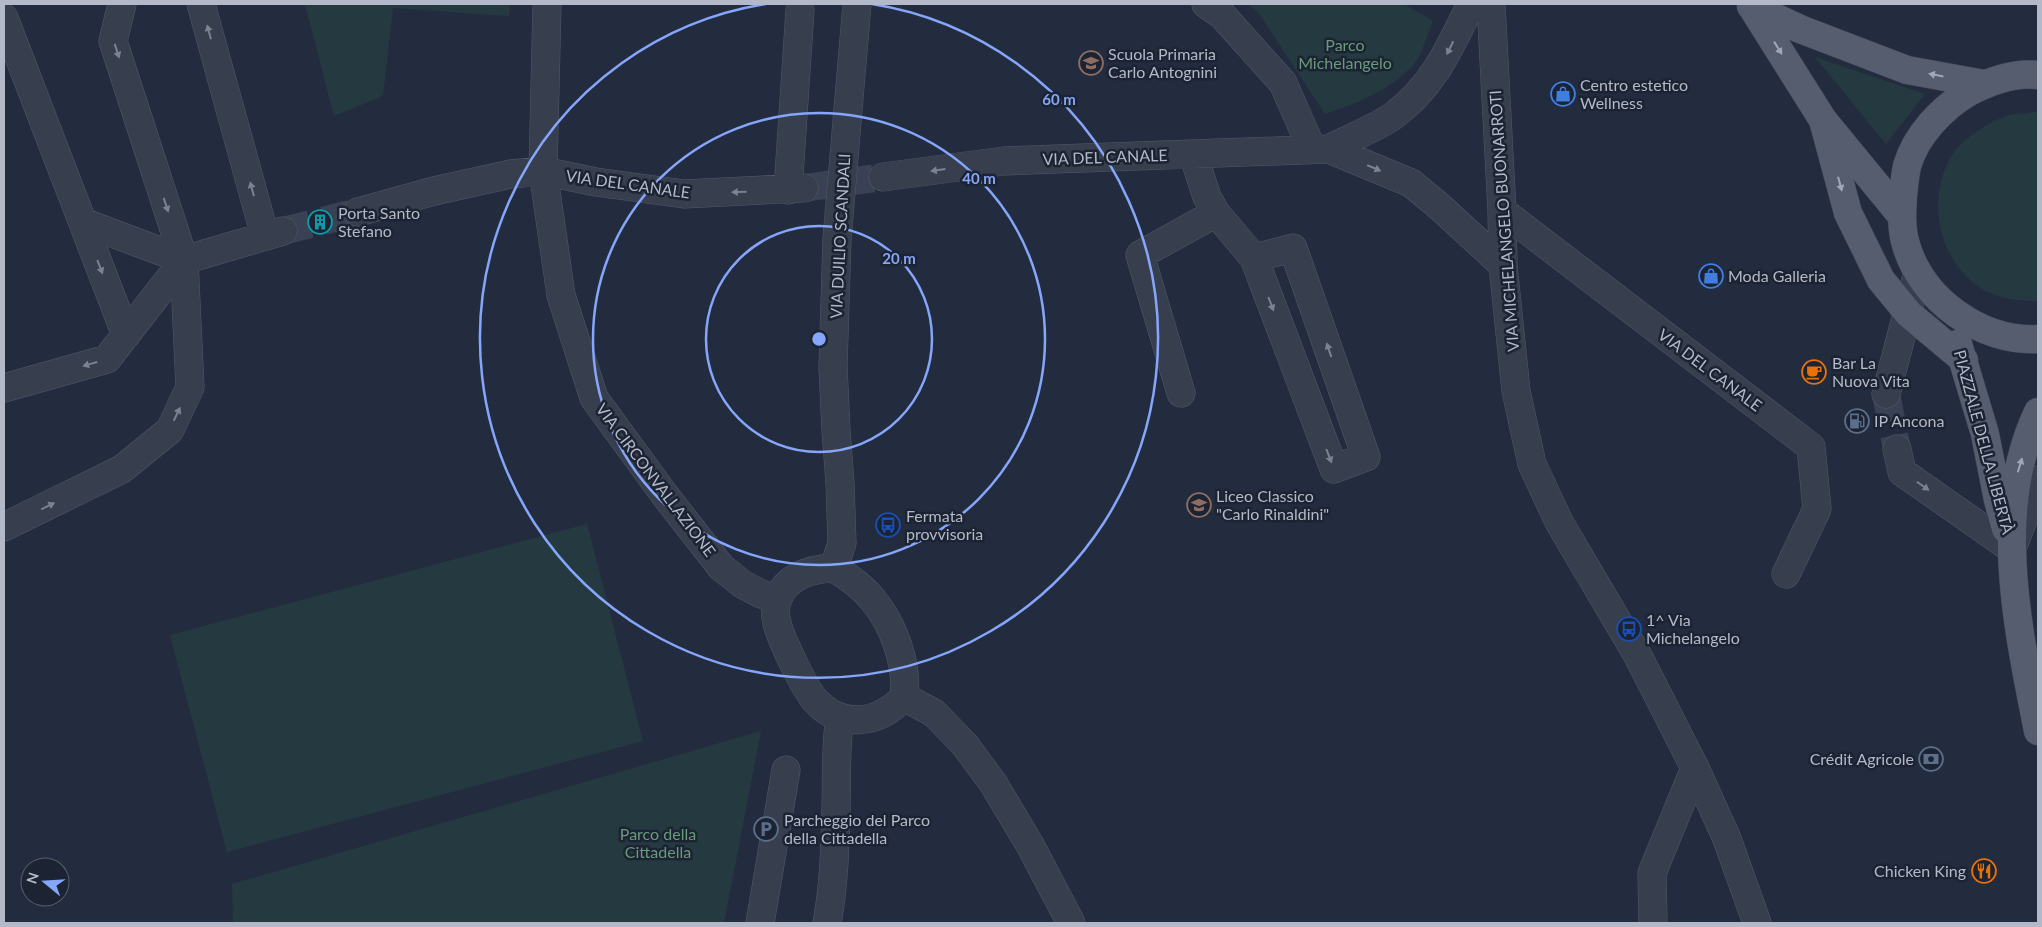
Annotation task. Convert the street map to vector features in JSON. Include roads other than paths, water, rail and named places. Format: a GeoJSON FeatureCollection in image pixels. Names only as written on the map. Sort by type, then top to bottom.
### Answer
{"type":"FeatureCollection","features":[{"type":"Feature","properties":{"kind":"main road","name":"PIAZZALE DELLA LIBERTÀ"},"geometry":{"type":"LineString","coordinates":[[1750,5],[1800,29],[1908,70],[1984,84]]}},
{"type":"Feature","properties":{"kind":"main road","name":"PIAZZALE DELLA LIBERTÀ"},"geometry":{"type":"LineString","coordinates":[[1750,5],[1822,120],[1901,215]]}},
{"type":"Feature","properties":{"kind":"main road","name":"PIAZZALE DELLA LIBERTÀ"},"geometry":{"type":"LineString","coordinates":[[2037,72],[2008,77],[1984,84],[1953,101],[1925,130],[1908,164],[1901,215],[1906,245],[1918,272],[1946,307],[1974,326],[2006,337],[2038,339]]}},
{"type":"Feature","properties":{"kind":"main road"},"geometry":{"type":"LineString","coordinates":[[1822,120],[1848,213],[1881,280],[1909,314],[1964,360]]}},
{"type":"Feature","properties":{"kind":"main road","name":"PIAZZALE DELLA LIBERTÀ"},"geometry":{"type":"LineString","coordinates":[[1946,307],[1964,360],[1985,434],[1998,500],[2012,549]]}},
{"type":"Feature","properties":{"kind":"main road","name":"PIAZZALE DELLA LIBERTÀ"},"geometry":{"type":"LineString","coordinates":[[2038,412],[2018,472],[2012,549],[2017,613],[2030,655],[2038,731]]}},
{"type":"Feature","properties":{"kind":"street"},"geometry":{"type":"LineString","coordinates":[[4,527],[122,469],[170,430],[190,387],[184,260],[113,40],[122,4]]}},
{"type":"Feature","properties":{"kind":"street"},"geometry":{"type":"LineString","coordinates":[[4,388],[107,359],[184,260],[274,234],[201,4]]}},
{"type":"Feature","properties":{"kind":"street","name":"VIA CIRCONVALLAZIONE"},"geometry":{"type":"LineString","coordinates":[[548,4],[543,171],[561,295],[594,398],[664,494],[721,567],[742,584],[777,600]]}},
{"type":"Feature","properties":{"kind":"street","name":"VIA DUILIO SCANDALI"},"geometry":{"type":"LineString","coordinates":[[834,568],[842,543],[834,367],[837,239],[857,4]]}},
{"type":"Feature","properties":{"kind":"street"},"geometry":{"type":"LineString","coordinates":[[1206,4],[1222,15],[1283,83],[1320,149]]}},
{"type":"Feature","properties":{"kind":"street","name":"VIA DEL CANALE"},"geometry":{"type":"LineString","coordinates":[[883,177],[1004,161],[1320,149],[1393,116],[1423,89],[1441,64],[1471,4]]}},
{"type":"Feature","properties":{"kind":"street","name":"VIA MICHELANGELO BUONARROTI"},"geometry":{"type":"LineString","coordinates":[[1491,4],[1503,265],[1516,391],[1532,464],[1559,522],[1638,656],[1694,768],[1728,839],[1757,923]]}},
{"type":"Feature","properties":{"kind":"street","name":"VIA DEL CANALE"},"geometry":{"type":"LineString","coordinates":[[358,212],[434,191],[511,174],[543,171],[596,182],[684,194],[796,189],[800,10]]}},
{"type":"Feature","properties":{"kind":"street"},"geometry":{"type":"LineString","coordinates":[[4,18],[126,335]]}},
{"type":"Feature","properties":{"kind":"street","name":"VIA DEL CANALE"},"geometry":{"type":"LineString","coordinates":[[1320,149],[1410,184],[1440,207],[1503,265]]}},
{"type":"Feature","properties":{"kind":"street"},"geometry":{"type":"LineString","coordinates":[[1193,154],[1208,197],[1216,213],[1254,258],[1334,469],[1366,457],[1293,248],[1254,258]]}},
{"type":"Feature","properties":{"kind":"street","name":"VIA DEL CANALE"},"geometry":{"type":"LineString","coordinates":[[1502,211],[1811,447],[1817,509],[1786,574]]}},
{"type":"Feature","properties":{"kind":"street"},"geometry":{"type":"LineString","coordinates":[[1181,393],[1140,255],[1216,213]]}},
{"type":"Feature","properties":{"kind":"street"},"geometry":{"type":"LineString","coordinates":[[83,222],[184,260]]}},
{"type":"Feature","properties":{"kind":"street"},"geometry":{"type":"LineString","coordinates":[[1886,394],[1909,314],[1918,272]]}},
{"type":"Feature","properties":{"kind":"street"},"geometry":{"type":"LineString","coordinates":[[1897,449],[1902,472],[2012,549]]}},
{"type":"Feature","properties":{"kind":"street","name":"PIAZZALE DELLA LIBERTÀ"},"geometry":{"type":"LineString","coordinates":[[2012,549],[2038,480]]}},
{"type":"Feature","properties":{"kind":"street"},"geometry":{"type":"LineString","coordinates":[[834,568],[855,581],[874,600],[889,624],[901,660],[905,684],[904,697],[896,705],[870,719],[852,721],[840,718],[828,712],[814,699],[782,639],[775,617],[777,600],[786,585],[801,574],[817,569],[834,568]]}},
{"type":"Feature","properties":{"kind":"street"},"geometry":{"type":"LineString","coordinates":[[904,697],[934,713],[965,745],[993,783],[1030,845],[1072,923]]}},
{"type":"Feature","properties":{"kind":"street"},"geometry":{"type":"LineString","coordinates":[[827,923],[832,892],[836,810],[836,740],[840,718]]}},
{"type":"Feature","properties":{"kind":"street"},"geometry":{"type":"LineString","coordinates":[[1653,923],[1652,873],[1694,768]]}},
{"type":"Feature","properties":{"kind":"street"},"geometry":{"type":"LineString","coordinates":[[760,923],[786,770]]}},
{"type":"Feature","properties":{"kind":"tunnel"},"geometry":{"type":"LineString","coordinates":[[804,188],[883,177]]}},
{"type":"Feature","properties":{"kind":"tunnel"},"geometry":{"type":"LineString","coordinates":[[283,231],[358,212]]}},
{"type":"Feature","properties":{"kind":"tunnel"},"geometry":{"type":"LineString","coordinates":[[1886,394],[1897,449]]}},
{"type":"Feature","properties":{"kind":"place","name":"Scuola Primaria Carlo Antognini"},"geometry":{"type":"Point","coordinates":[1091,63]}},
{"type":"Feature","properties":{"kind":"place","name":"Centro estetico Wellness"},"geometry":{"type":"Point","coordinates":[1563,94]}},
{"type":"Feature","properties":{"kind":"place","name":"Porta Santo Stefano"},"geometry":{"type":"Point","coordinates":[320,222]}},
{"type":"Feature","properties":{"kind":"place","name":"Moda Galleria"},"geometry":{"type":"Point","coordinates":[1711,276]}},
{"type":"Feature","properties":{"kind":"place","name":"Bar La Nuova Vita"},"geometry":{"type":"Point","coordinates":[1814,372]}},
{"type":"Feature","properties":{"kind":"place","name":"IP Ancona"},"geometry":{"type":"Point","coordinates":[1857,421]}},
{"type":"Feature","properties":{"kind":"place","name":"Liceo Classico \"Carlo Rinaldini\""},"geometry":{"type":"Point","coordinates":[1199,505]}},
{"type":"Feature","properties":{"kind":"place","name":"Fermata provvisoria"},"geometry":{"type":"Point","coordinates":[888,525]}},
{"type":"Feature","properties":{"kind":"place","name":"1^ Via Michelangelo"},"geometry":{"type":"Point","coordinates":[1629,629]}},
{"type":"Feature","properties":{"kind":"place","name":"Crédit Agricole"},"geometry":{"type":"Point","coordinates":[1931,759]}},
{"type":"Feature","properties":{"kind":"place","name":"Parcheggio del Parco della Cittadella"},"geometry":{"type":"Point","coordinates":[766,829]}},
{"type":"Feature","properties":{"kind":"place","name":"Chicken King"},"geometry":{"type":"Point","coordinates":[1984,871]}},
{"type":"Feature","properties":{"kind":"park label","name":"Parco Michelangelo"},"geometry":{"type":"Point","coordinates":[1345,54]}},
{"type":"Feature","properties":{"kind":"park label","name":"Parco della Cittadella"},"geometry":{"type":"Point","coordinates":[658,843]}}]}
